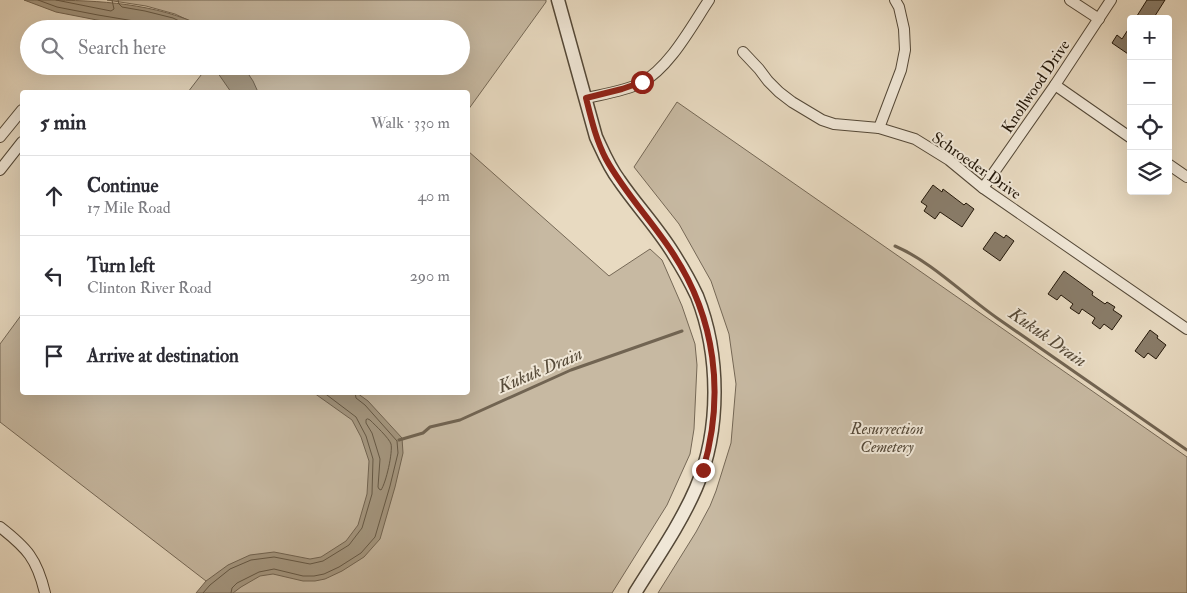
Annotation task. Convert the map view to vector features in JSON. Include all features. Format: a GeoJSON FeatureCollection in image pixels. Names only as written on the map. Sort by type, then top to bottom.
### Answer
{"type":"FeatureCollection","features":[{"type":"Feature","properties":{"kind":"street"},"geometry":{"type":"LineString","coordinates":[[558,0],[596,136],[605,157],[618,179],[672,252],[688,278],[702,311],[709,334],[714,412],[712,431],[703,470],[681,517],[635,593]]}},
{"type":"Feature","properties":{"kind":"street"},"geometry":{"type":"LineString","coordinates":[[586,98],[636,85],[655,74],[674,52],[709,0]]}},
{"type":"Feature","properties":{"kind":"street"},"geometry":{"type":"LineString","coordinates":[[879,128],[901,70],[905,50],[904,29],[899,7],[895,0]]}},
{"type":"Feature","properties":{"kind":"street"},"geometry":{"type":"LineString","coordinates":[[1070,0],[1099,19]]}},
{"type":"Feature","properties":{"kind":"street","name":"Knollwood Drive"},"geometry":{"type":"LineString","coordinates":[[983,188],[1112,0]]}},
{"type":"Feature","properties":{"kind":"street","name":"Schroeder Drive"},"geometry":{"type":"LineString","coordinates":[[743,52],[779,92],[822,120],[834,124],[879,128],[915,139],[949,160],[983,188],[1187,329]]}},
{"type":"Feature","properties":{"kind":"street"},"geometry":{"type":"LineString","coordinates":[[1054,85],[1127,135]]}},
{"type":"Feature","properties":{"kind":"street"},"geometry":{"type":"LineString","coordinates":[[0,137],[20,112]]}},
{"type":"Feature","properties":{"kind":"street"},"geometry":{"type":"LineString","coordinates":[[0,170],[20,145]]}},
{"type":"Feature","properties":{"kind":"street"},"geometry":{"type":"LineString","coordinates":[[1172,167],[1187,177]]}},
{"type":"Feature","properties":{"kind":"street"},"geometry":{"type":"LineString","coordinates":[[0,526],[15,538],[37,565],[45,593]]}},
{"type":"Feature","properties":{"kind":"green space"},"geometry":{"type":"Polygon","coordinates":[[[107,0],[546,0],[470,107],[470,90],[190,90],[201,75],[470,75],[470,20],[188,20],[175,14],[146,6],[107,0]]]}},
{"type":"Feature","properties":{"kind":"green space","name":"Resurrection Cemetery"},"geometry":{"type":"Polygon","coordinates":[[[677,102],[1187,457],[1187,593],[658,593],[696,532],[716,491],[731,443],[736,384],[729,334],[711,281],[679,224],[634,167],[677,102]]]}},
{"type":"Feature","properties":{"kind":"green space"},"geometry":{"type":"Polygon","coordinates":[[[470,153],[609,276],[650,249],[662,260],[682,306],[695,344],[697,365],[694,429],[690,454],[667,505],[612,593],[216,593],[206,581],[0,422],[0,344],[20,317],[20,395],[470,395],[470,153]]]}},
{"type":"Feature","properties":{"kind":"water"},"geometry":{"type":"Polygon","coordinates":[[[24,0],[106,2],[147,8],[189,20],[97,20],[56,12],[24,0]]]}},
{"type":"Feature","properties":{"kind":"water"},"geometry":{"type":"Polygon","coordinates":[[[219,75],[249,75],[257,90],[230,90],[219,75]]]}},
{"type":"Feature","properties":{"kind":"water"},"geometry":{"type":"Polygon","coordinates":[[[317,395],[360,395],[368,401],[402,438],[403,453],[380,539],[364,557],[325,579],[303,581],[273,574],[260,576],[233,593],[196,593],[206,581],[228,565],[250,555],[274,552],[310,559],[321,557],[346,541],[358,525],[367,494],[369,461],[361,437],[352,420],[317,395]]]}},
{"type":"Feature","properties":{"kind":"building"},"geometry":{"type":"Polygon","coordinates":[[[1147,0],[1165,0],[1156,15],[1138,15],[1147,0]]]}},
{"type":"Feature","properties":{"kind":"building"},"geometry":{"type":"Polygon","coordinates":[[[1127,31],[1127,53],[1112,43],[1117,35],[1122,39],[1127,31]]]}},
{"type":"Feature","properties":{"kind":"building"},"geometry":{"type":"Polygon","coordinates":[[[933,185],[942,192],[943,189],[964,205],[966,203],[974,209],[962,227],[940,212],[935,219],[924,211],[927,206],[921,202],[933,185]]]}},
{"type":"Feature","properties":{"kind":"building"},"geometry":{"type":"Polygon","coordinates":[[[995,232],[1004,238],[1006,235],[1014,241],[1000,261],[983,249],[995,232]]]}},
{"type":"Feature","properties":{"kind":"building"},"geometry":{"type":"Polygon","coordinates":[[[1064,271],[1093,292],[1092,295],[1105,304],[1107,302],[1115,307],[1113,310],[1122,316],[1112,330],[1104,324],[1100,329],[1092,323],[1095,318],[1082,309],[1079,314],[1070,308],[1073,304],[1061,295],[1057,300],[1048,294],[1064,271]]]}},
{"type":"Feature","properties":{"kind":"building"},"geometry":{"type":"Polygon","coordinates":[[[1150,330],[1166,345],[1156,359],[1148,353],[1144,358],[1135,351],[1150,330]]]}},
{"type":"Feature","properties":{"kind":"waterway","name":"Kukuk Drain"},"geometry":{"type":"LineString","coordinates":[[895,246],[935,270],[997,318],[1187,450]]}},
{"type":"Feature","properties":{"kind":"waterway","name":"Kukuk Drain"},"geometry":{"type":"LineString","coordinates":[[399,440],[423,433],[430,427],[460,420],[571,370],[682,331]]}},
{"type":"Feature","properties":{"kind":"route"},"geometry":{"type":"LineString","coordinates":[[642,82],[586,98],[596,136],[605,157],[618,179],[672,252],[688,278],[702,311],[709,334],[714,381],[712,431],[703,470]]}}]}
